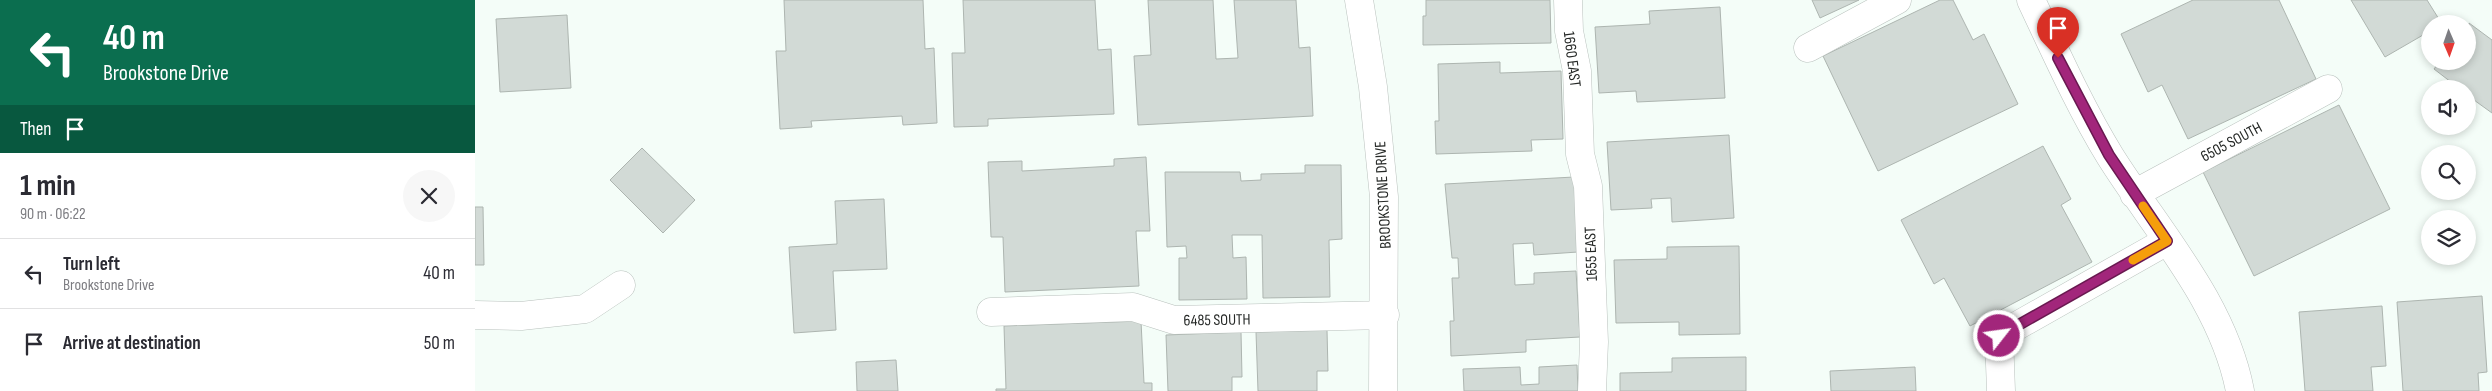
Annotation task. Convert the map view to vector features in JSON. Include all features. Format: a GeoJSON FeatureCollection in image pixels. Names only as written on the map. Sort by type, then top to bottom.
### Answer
{"type":"FeatureCollection","features":[{"type":"Feature","properties":{"kind":"street","name":"BROOKSTONE DRIVE"},"geometry":{"type":"LineString","coordinates":[[1359,0],[1373,87],[1384,197],[1385,315],[1383,391]]}},
{"type":"Feature","properties":{"kind":"street","name":"1660 EAST"},"geometry":{"type":"LineString","coordinates":[[1567,0],[1569,31],[1577,71],[1579,118]]}},
{"type":"Feature","properties":{"kind":"street"},"geometry":{"type":"LineString","coordinates":[[1808,48],[1897,0]]}},
{"type":"Feature","properties":{"kind":"street"},"geometry":{"type":"LineString","coordinates":[[2031,0],[2087,114],[2134,194],[2205,299],[2220,328],[2240,391]]}},
{"type":"Feature","properties":{"kind":"street","name":"6505 SOUTH"},"geometry":{"type":"LineString","coordinates":[[2134,194],[2328,89]]}},
{"type":"Feature","properties":{"kind":"street","name":"1655 EAST"},"geometry":{"type":"LineString","coordinates":[[1579,118],[1580,154],[1588,196],[1594,342],[1593,391]]}},
{"type":"Feature","properties":{"kind":"street"},"geometry":{"type":"LineString","coordinates":[[2001,391],[1999,336],[2167,241]]}},
{"type":"Feature","properties":{"kind":"street"},"geometry":{"type":"LineString","coordinates":[[475,315],[521,316],[585,309],[621,285]]}},
{"type":"Feature","properties":{"kind":"street","name":"6485 SOUTH"},"geometry":{"type":"LineString","coordinates":[[991,312],[1133,307],[1174,320],[1385,315]]}},
{"type":"Feature","properties":{"kind":"building"},"geometry":{"type":"Polygon","coordinates":[[[784,0],[923,0],[925,49],[934,48],[937,123],[903,125],[902,116],[811,121],[812,127],[780,129],[776,51],[786,51],[784,0]]]}},
{"type":"Feature","properties":{"kind":"building"},"geometry":{"type":"Polygon","coordinates":[[[963,0],[1095,0],[1098,50],[1111,49],[1114,114],[988,119],[988,126],[954,127],[952,53],[965,53],[963,0]]]}},
{"type":"Feature","properties":{"kind":"building"},"geometry":{"type":"Polygon","coordinates":[[[1148,0],[1213,0],[1216,59],[1238,58],[1234,0],[1296,0],[1299,48],[1310,47],[1313,116],[1138,125],[1134,56],[1151,55],[1148,0]]]}},
{"type":"Feature","properties":{"kind":"building"},"geometry":{"type":"Polygon","coordinates":[[[1426,0],[1550,0],[1551,43],[1423,45],[1423,16],[1426,16],[1426,0]]]}},
{"type":"Feature","properties":{"kind":"building"},"geometry":{"type":"Polygon","coordinates":[[[1812,0],[1859,0],[1820,18],[1812,0]]]}},
{"type":"Feature","properties":{"kind":"building"},"geometry":{"type":"Polygon","coordinates":[[[1940,0],[1953,0],[1973,40],[1984,34],[2018,104],[1878,171],[1823,56],[1940,0]]]}},
{"type":"Feature","properties":{"kind":"building"},"geometry":{"type":"Polygon","coordinates":[[[2193,0],[2279,0],[2316,79],[2188,139],[2162,85],[2148,92],[2121,34],[2193,0]]]}},
{"type":"Feature","properties":{"kind":"building"},"geometry":{"type":"Polygon","coordinates":[[[2351,0],[2427,0],[2436,15],[2421,15],[2421,36],[2385,57],[2351,0]]]}},
{"type":"Feature","properties":{"kind":"building"},"geometry":{"type":"Polygon","coordinates":[[[1720,7],[1725,98],[1637,102],[1636,91],[1599,93],[1595,27],[1650,24],[1649,11],[1720,7]]]}},
{"type":"Feature","properties":{"kind":"building"},"geometry":{"type":"Polygon","coordinates":[[[567,15],[571,88],[500,92],[496,19],[567,15]]]}},
{"type":"Feature","properties":{"kind":"building"},"geometry":{"type":"Polygon","coordinates":[[[2476,28],[2492,40],[2492,113],[2476,101],[2476,80],[2448,80],[2435,70],[2476,70],[2476,28]]]}},
{"type":"Feature","properties":{"kind":"building"},"geometry":{"type":"Polygon","coordinates":[[[1500,62],[1500,73],[1561,71],[1563,139],[1531,140],[1532,151],[1436,154],[1435,121],[1439,121],[1438,64],[1500,62]]]}},
{"type":"Feature","properties":{"kind":"building"},"geometry":{"type":"Polygon","coordinates":[[[2339,105],[2390,209],[2254,276],[2203,172],[2339,105]]]}},
{"type":"Feature","properties":{"kind":"building"},"geometry":{"type":"Polygon","coordinates":[[[1729,135],[1734,218],[1672,222],[1671,198],[1651,199],[1652,208],[1611,210],[1607,142],[1729,135]]]}},
{"type":"Feature","properties":{"kind":"building"},"geometry":{"type":"Polygon","coordinates":[[[2043,146],[2071,199],[2061,205],[2092,262],[1970,326],[1944,278],[1934,284],[1901,220],[2043,146]]]}},
{"type":"Feature","properties":{"kind":"building"},"geometry":{"type":"Polygon","coordinates":[[[642,148],[695,200],[663,233],[610,180],[642,148]]]}},
{"type":"Feature","properties":{"kind":"building"},"geometry":{"type":"Polygon","coordinates":[[[1146,157],[1150,231],[1136,231],[1139,286],[1005,292],[1003,237],[991,237],[988,162],[1022,161],[1022,171],[1114,166],[1114,159],[1146,157]]]}},
{"type":"Feature","properties":{"kind":"building"},"geometry":{"type":"Polygon","coordinates":[[[1305,165],[1341,165],[1342,239],[1329,240],[1330,297],[1263,298],[1262,235],[1232,235],[1233,258],[1246,257],[1247,299],[1179,300],[1179,258],[1187,258],[1186,246],[1167,247],[1165,172],[1240,172],[1241,181],[1261,180],[1261,174],[1305,173],[1305,165]]]}},
{"type":"Feature","properties":{"kind":"building"},"geometry":{"type":"Polygon","coordinates":[[[1574,177],[1578,252],[1534,255],[1533,243],[1513,244],[1515,285],[1534,284],[1534,273],[1576,271],[1580,337],[1526,340],[1526,352],[1451,356],[1450,321],[1454,321],[1452,278],[1459,278],[1458,258],[1452,258],[1445,184],[1574,177]]]}},
{"type":"Feature","properties":{"kind":"building"},"geometry":{"type":"Polygon","coordinates":[[[884,199],[887,269],[833,271],[836,330],[794,333],[789,247],[837,244],[835,201],[884,199]]]}},
{"type":"Feature","properties":{"kind":"building"},"geometry":{"type":"Polygon","coordinates":[[[475,207],[483,207],[484,265],[475,265],[475,207]]]}},
{"type":"Feature","properties":{"kind":"building"},"geometry":{"type":"Polygon","coordinates":[[[1739,246],[1740,334],[1679,335],[1679,322],[1616,323],[1614,260],[1667,259],[1667,247],[1739,246]]]}},
{"type":"Feature","properties":{"kind":"building"},"geometry":{"type":"Polygon","coordinates":[[[2482,296],[2487,372],[2478,373],[2479,391],[2403,391],[2397,302],[2482,296]]]}},
{"type":"Feature","properties":{"kind":"building"},"geometry":{"type":"Polygon","coordinates":[[[2382,306],[2386,366],[2371,367],[2373,391],[2305,391],[2299,312],[2382,306]]]}},
{"type":"Feature","properties":{"kind":"building"},"geometry":{"type":"Polygon","coordinates":[[[1141,321],[1144,383],[1152,383],[1152,391],[996,391],[996,389],[1006,389],[1004,326],[1141,321]]]}},
{"type":"Feature","properties":{"kind":"building"},"geometry":{"type":"Polygon","coordinates":[[[1327,330],[1328,371],[1317,371],[1317,391],[1258,391],[1256,332],[1327,330]]]}},
{"type":"Feature","properties":{"kind":"building"},"geometry":{"type":"Polygon","coordinates":[[[1241,332],[1242,377],[1232,377],[1232,391],[1168,391],[1166,335],[1241,332]]]}},
{"type":"Feature","properties":{"kind":"building"},"geometry":{"type":"Polygon","coordinates":[[[1746,357],[1746,391],[1620,391],[1620,373],[1672,372],[1672,358],[1746,357]]]}},
{"type":"Feature","properties":{"kind":"building"},"geometry":{"type":"Polygon","coordinates":[[[896,360],[898,391],[857,391],[856,362],[896,360]]]}},
{"type":"Feature","properties":{"kind":"building"},"geometry":{"type":"Polygon","coordinates":[[[1577,365],[1578,391],[1464,391],[1463,369],[1520,367],[1521,385],[1539,384],[1539,367],[1577,365]]]}},
{"type":"Feature","properties":{"kind":"building"},"geometry":{"type":"Polygon","coordinates":[[[1915,367],[1916,391],[1831,391],[1830,371],[1915,367]]]}},
{"type":"Feature","properties":{"kind":"slow traffic"},"geometry":{"type":"LineString","coordinates":[[2133,260],[2167,241],[2143,206]]}},
{"type":"Feature","properties":{"kind":"route"},"geometry":{"type":"LineString","coordinates":[[1999,336],[2167,241],[2109,155],[2058,58]]}}]}
